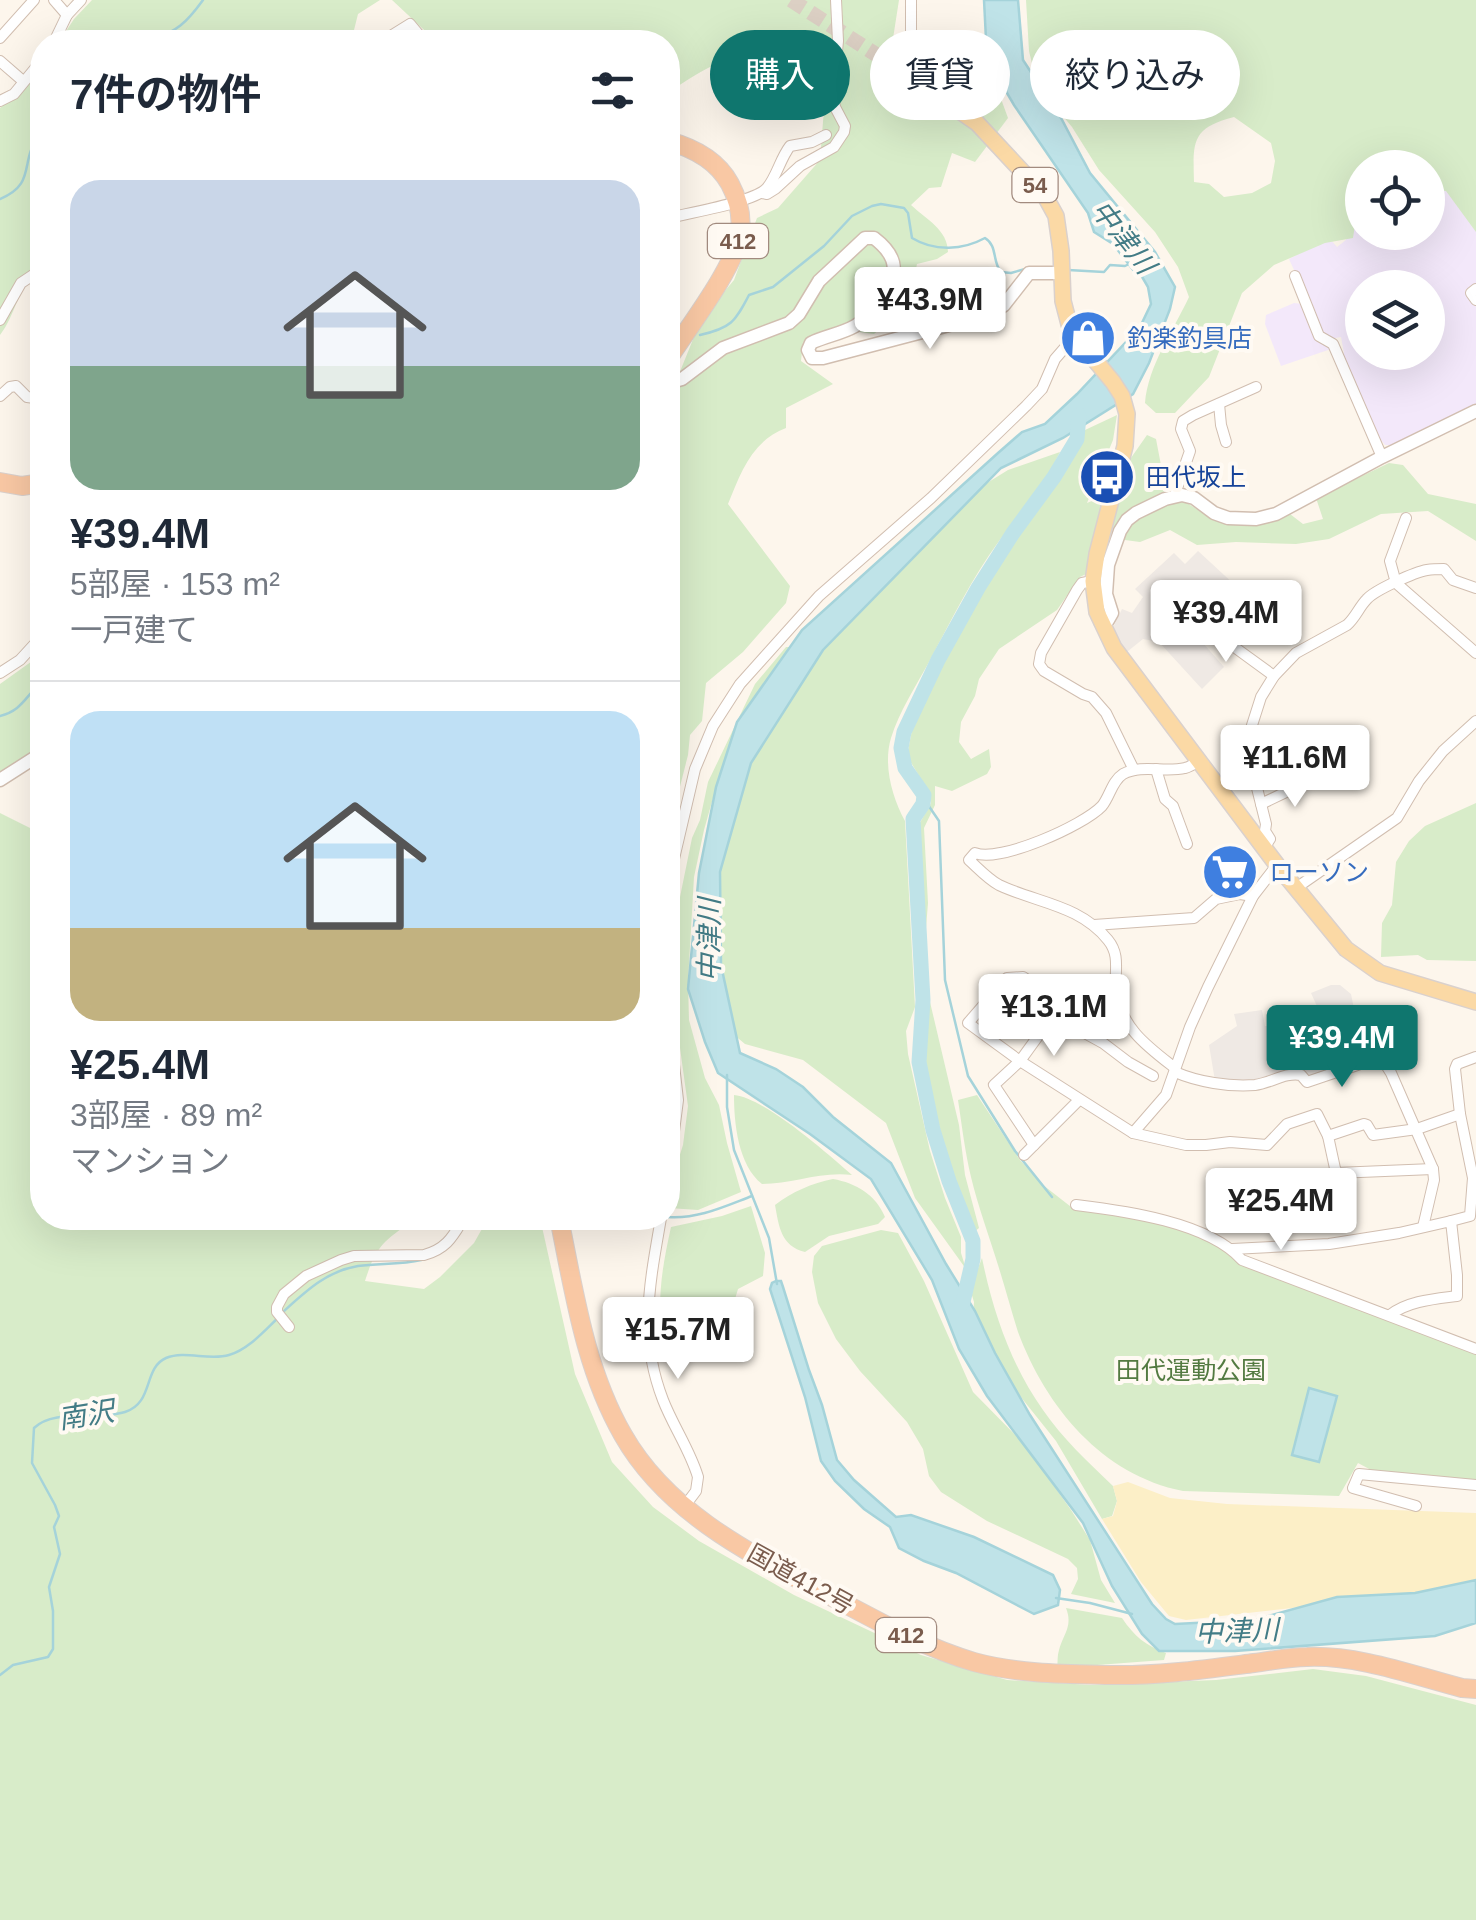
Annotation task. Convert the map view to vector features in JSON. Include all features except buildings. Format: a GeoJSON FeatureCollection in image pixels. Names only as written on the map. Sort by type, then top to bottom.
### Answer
{"type":"FeatureCollection","features":[{"type":"Feature","properties":{"kind":"highway","name":"412"},"geometry":{"type":"LineString","coordinates":[[680,146],[710,160],[728,182],[737,201],[740,224],[735,250],[680,340]]}},
{"type":"Feature","properties":{"kind":"highway"},"geometry":{"type":"LineString","coordinates":[[0,482],[30,485]]}},
{"type":"Feature","properties":{"kind":"highway","name":"国道412号"},"geometry":{"type":"LineString","coordinates":[[562,1230],[585,1339],[605,1401],[642,1463],[710,1528],[891,1629],[974,1662],[1008,1668],[1116,1675],[1201,1670],[1304,1657],[1340,1658],[1476,1689]]}},
{"type":"Feature","properties":{"kind":"main road","name":"54"},"geometry":{"type":"LineString","coordinates":[[973,120],[1053,208],[1058,224],[1064,306],[1079,341],[1122,396],[1127,414],[1125,446],[1096,554],[1094,601],[1101,623],[1124,663],[1332,934],[1368,966],[1412,984],[1476,1002]]}},
{"type":"Feature","properties":{"kind":"street"},"geometry":{"type":"LineString","coordinates":[[0,38],[34,0]]}},
{"type":"Feature","properties":{"kind":"street"},"geometry":{"type":"LineString","coordinates":[[54,0],[66,15]]}},
{"type":"Feature","properties":{"kind":"street"},"geometry":{"type":"LineString","coordinates":[[59,30],[66,15],[81,0]]}},
{"type":"Feature","properties":{"kind":"street"},"geometry":{"type":"LineString","coordinates":[[680,215],[767,194],[800,166],[834,147],[845,126],[833,93],[838,42],[836,0]]}},
{"type":"Feature","properties":{"kind":"street"},"geometry":{"type":"LineString","coordinates":[[911,30],[912,0]]}},
{"type":"Feature","properties":{"kind":"street"},"geometry":{"type":"LineString","coordinates":[[0,61],[23,81]]}},
{"type":"Feature","properties":{"kind":"street"},"geometry":{"type":"LineString","coordinates":[[0,101],[14,94],[30,73]]}},
{"type":"Feature","properties":{"kind":"street"},"geometry":{"type":"LineString","coordinates":[[762,194],[788,148],[826,135]]}},
{"type":"Feature","properties":{"kind":"street"},"geometry":{"type":"LineString","coordinates":[[680,380],[724,348],[789,323],[819,281],[865,238],[874,238],[886,250],[895,268],[894,280],[858,325],[811,343],[808,350],[812,358],[991,314],[1029,273],[1062,273]]}},
{"type":"Feature","properties":{"kind":"street"},"geometry":{"type":"LineString","coordinates":[[1294,276],[1319,336],[1332,344],[1382,457]]}},
{"type":"Feature","properties":{"kind":"street"},"geometry":{"type":"LineString","coordinates":[[0,320],[22,283],[30,278]]}},
{"type":"Feature","properties":{"kind":"street"},"geometry":{"type":"LineString","coordinates":[[1476,289],[1472,293],[1476,300]]}},
{"type":"Feature","properties":{"kind":"street"},"geometry":{"type":"LineString","coordinates":[[680,836],[695,769],[713,726],[748,673],[819,596],[1026,406],[1042,388],[1055,359],[1079,341]]}},
{"type":"Feature","properties":{"kind":"street"},"geometry":{"type":"LineString","coordinates":[[0,396],[16,386],[30,397]]}},
{"type":"Feature","properties":{"kind":"street"},"geometry":{"type":"LineString","coordinates":[[1177,496],[1190,450],[1181,429],[1183,421],[1256,387]]}},
{"type":"Feature","properties":{"kind":"street"},"geometry":{"type":"LineString","coordinates":[[1219,404],[1226,442]]}},
{"type":"Feature","properties":{"kind":"street"},"geometry":{"type":"LineString","coordinates":[[1101,623],[1112,613],[1106,594],[1108,565],[1123,526],[1136,514],[1177,496],[1186,496],[1221,516],[1256,518],[1276,514],[1476,411]]}},
{"type":"Feature","properties":{"kind":"street"},"geometry":{"type":"LineString","coordinates":[[1406,518],[1390,561],[1396,583],[1476,653]]}},
{"type":"Feature","properties":{"kind":"street"},"geometry":{"type":"LineString","coordinates":[[1264,848],[1270,840],[1246,744],[1274,676],[1296,652],[1347,625],[1370,595],[1396,583],[1427,570],[1444,569],[1453,580],[1476,588]]}},
{"type":"Feature","properties":{"kind":"street"},"geometry":{"type":"LineString","coordinates":[[1093,581],[1082,583],[1076,590],[1041,653],[1039,664],[1082,694],[1092,696],[1106,713],[1134,770]]}},
{"type":"Feature","properties":{"kind":"street"},"geometry":{"type":"LineString","coordinates":[[1211,618],[1237,648],[1274,676]]}},
{"type":"Feature","properties":{"kind":"street"},"geometry":{"type":"LineString","coordinates":[[0,673],[30,649]]}},
{"type":"Feature","properties":{"kind":"street"},"geometry":{"type":"LineString","coordinates":[[1296,888],[1397,818],[1442,750],[1476,721]]}},
{"type":"Feature","properties":{"kind":"street"},"geometry":{"type":"LineString","coordinates":[[0,780],[30,761]]}},
{"type":"Feature","properties":{"kind":"street"},"geometry":{"type":"LineString","coordinates":[[1198,762],[1184,768],[1134,770],[1118,778],[1104,804],[1071,828],[989,856],[975,853],[969,860],[995,883],[1075,912],[1094,924],[1116,954],[1116,995],[1130,1030],[1175,1070],[1216,1083],[1256,1085],[1293,1073],[1301,1074],[1307,1082],[1381,1057],[1433,1168],[1423,1227]]}},
{"type":"Feature","properties":{"kind":"street"},"geometry":{"type":"LineString","coordinates":[[1156,769],[1165,799],[1174,806],[1187,844]]}},
{"type":"Feature","properties":{"kind":"street"},"geometry":{"type":"LineString","coordinates":[[1261,804],[1311,780]]}},
{"type":"Feature","properties":{"kind":"street"},"geometry":{"type":"LineString","coordinates":[[1133,1132],[1163,1100],[1190,1027],[1253,896],[1277,865]]}},
{"type":"Feature","properties":{"kind":"street"},"geometry":{"type":"LineString","coordinates":[[1094,924],[1194,918],[1216,899],[1240,894],[1253,896]]}},
{"type":"Feature","properties":{"kind":"street"},"geometry":{"type":"LineString","coordinates":[[1153,1076],[1072,1026],[1074,1018],[1028,991],[1029,981],[1023,977],[1008,978],[968,1023],[1079,1100],[1133,1132],[1186,1145],[1267,1145],[1288,1124],[1317,1114],[1328,1136],[1336,1174],[1433,1168]]}},
{"type":"Feature","properties":{"kind":"street"},"geometry":{"type":"LineString","coordinates":[[1034,1145],[994,1085],[1020,1061],[1058,1010]]}},
{"type":"Feature","properties":{"kind":"street"},"geometry":{"type":"LineString","coordinates":[[1232,1248],[1329,1244],[1399,1234],[1473,1216],[1472,1142],[1460,1114],[1456,1069],[1457,1064],[1476,1057]]}},
{"type":"Feature","properties":{"kind":"street"},"geometry":{"type":"LineString","coordinates":[[1024,1155],[1079,1100]]}},
{"type":"Feature","properties":{"kind":"street"},"geometry":{"type":"LineString","coordinates":[[1328,1136],[1364,1124],[1373,1135],[1416,1128],[1460,1114]]}},
{"type":"Feature","properties":{"kind":"street"},"geometry":{"type":"LineString","coordinates":[[1076,1205],[1150,1216],[1220,1241],[1242,1260],[1476,1349]]}},
{"type":"Feature","properties":{"kind":"street"},"geometry":{"type":"LineString","coordinates":[[1390,1316],[1410,1305],[1457,1296],[1452,1221]]}},
{"type":"Feature","properties":{"kind":"street"},"geometry":{"type":"LineString","coordinates":[[289,1327],[276,1307],[284,1294],[306,1276],[354,1256],[434,1253],[446,1246],[456,1230]]}},
{"type":"Feature","properties":{"kind":"street"},"geometry":{"type":"LineString","coordinates":[[659,1230],[647,1330],[662,1398],[698,1477],[696,1491],[684,1507]]}},
{"type":"Feature","properties":{"kind":"street"},"geometry":{"type":"LineString","coordinates":[[1416,1506],[1353,1488],[1359,1474],[1476,1485]]}},
{"type":"Feature","properties":{"kind":"shaded area"},"geometry":{"type":"Polygon","coordinates":[[[1445,184],[1476,190],[1476,284],[1465,290],[1476,307],[1476,405],[1396,445],[1385,445],[1349,370],[1445,370],[1445,270],[1345,270],[1345,361],[1341,337],[1329,339],[1324,335],[1289,259],[1329,238],[1337,247],[1345,241],[1345,250],[1445,250],[1445,184]]]}},
{"type":"Feature","properties":{"kind":"shaded area"},"geometry":{"type":"Polygon","coordinates":[[[1294,303],[1302,304],[1331,349],[1281,366],[1265,324],[1266,315],[1294,303]]]}},
{"type":"Feature","properties":{"kind":"shaded area"},"geometry":{"type":"Polygon","coordinates":[[[1198,551],[1236,586],[1189,627],[1224,667],[1202,689],[1159,642],[1143,639],[1123,655],[1111,632],[1122,609],[1132,613],[1143,597],[1135,589],[1174,553],[1185,564],[1198,551]]]}},
{"type":"Feature","properties":{"kind":"shaded area"},"geometry":{"type":"Polygon","coordinates":[[[1340,985],[1351,994],[1355,1031],[1365,1058],[1311,1078],[1215,1081],[1209,1045],[1237,1026],[1234,1014],[1262,1010],[1265,1026],[1288,1026],[1292,1021],[1320,1013],[1311,993],[1340,985]]]}},
{"type":"Feature","properties":{"kind":"green space"},"geometry":{"type":"Polygon","coordinates":[[[92,0],[380,0],[358,14],[354,30],[67,30],[92,0]]]}},
{"type":"Feature","properties":{"kind":"green space"},"geometry":{"type":"Polygon","coordinates":[[[392,0],[899,0],[894,30],[870,30],[870,120],[1006,120],[975,162],[952,153],[941,187],[929,188],[911,205],[940,231],[948,252],[917,264],[900,311],[874,334],[838,332],[803,342],[801,361],[833,384],[786,408],[786,428],[756,449],[728,504],[790,586],[786,603],[743,652],[706,683],[702,721],[690,735],[680,786],[680,372],[696,332],[734,280],[757,218],[778,208],[820,160],[823,120],[850,120],[850,30],[710,30],[710,68],[680,85],[680,30],[424,30],[392,0]]]}},
{"type":"Feature","properties":{"kind":"green space"},"geometry":{"type":"Polygon","coordinates":[[[1026,0],[1476,0],[1476,232],[1445,191],[1445,150],[1345,150],[1345,239],[1325,243],[1274,265],[1242,293],[1209,377],[1175,413],[1156,413],[1145,403],[1147,389],[1189,297],[1178,267],[1155,232],[1099,170],[1066,120],[1224,120],[1209,126],[1197,139],[1194,182],[1209,184],[1224,197],[1252,193],[1271,183],[1275,161],[1271,143],[1238,120],[1240,30],[1030,30],[1030,55],[1026,0]]]}},
{"type":"Feature","properties":{"kind":"green space"},"geometry":{"type":"Polygon","coordinates":[[[30,79],[30,278],[0,335],[0,108],[30,79]]]}},
{"type":"Feature","properties":{"kind":"green space"},"geometry":{"type":"Polygon","coordinates":[[[1117,415],[1113,440],[1087,503],[1118,490],[1126,465],[1147,435],[1156,439],[1164,481],[1184,501],[1212,519],[1256,525],[1290,514],[1303,524],[1323,519],[1316,498],[1389,463],[1403,465],[1428,494],[1476,504],[1476,541],[1428,511],[1381,514],[1329,539],[1296,544],[1197,545],[1170,530],[1140,542],[1110,538],[1092,547],[1086,574],[1057,610],[999,649],[979,679],[961,722],[959,742],[971,759],[989,749],[991,767],[987,774],[952,791],[935,786],[935,805],[924,828],[928,903],[926,928],[922,927],[917,828],[931,803],[907,756],[915,714],[974,600],[1085,430],[1117,415]]]}},
{"type":"Feature","properties":{"kind":"green space"},"geometry":{"type":"Polygon","coordinates":[[[1060,452],[970,585],[903,709],[889,748],[890,781],[905,821],[915,1007],[906,1031],[908,1054],[930,1151],[961,1237],[966,1269],[915,1198],[886,1123],[803,1060],[745,1044],[733,1034],[723,986],[718,926],[720,867],[733,808],[764,730],[836,634],[987,483],[1008,470],[1060,452]]]}},
{"type":"Feature","properties":{"kind":"green space"},"geometry":{"type":"Polygon","coordinates":[[[786,647],[794,647],[731,749],[719,777],[694,877],[688,981],[689,1020],[705,1078],[719,1105],[741,1192],[698,1210],[680,1209],[680,1154],[688,1106],[680,1048],[680,897],[708,782],[755,684],[786,647]]]}},
{"type":"Feature","properties":{"kind":"green space"},"geometry":{"type":"Polygon","coordinates":[[[30,663],[30,756],[0,775],[0,684],[30,663]]]}},
{"type":"Feature","properties":{"kind":"green space"},"geometry":{"type":"Polygon","coordinates":[[[1476,803],[1476,961],[1427,960],[1418,955],[1381,957],[1382,923],[1392,905],[1396,862],[1409,841],[1425,826],[1476,803]]]}},
{"type":"Feature","properties":{"kind":"green space"},"geometry":{"type":"Polygon","coordinates":[[[0,813],[30,828],[30,1230],[400,1230],[383,1244],[365,1281],[424,1289],[474,1243],[481,1230],[543,1230],[575,1374],[612,1462],[653,1507],[699,1541],[794,1595],[921,1655],[1007,1680],[1091,1685],[1216,1680],[1313,1669],[1366,1676],[1476,1705],[1476,1920],[0,1920],[0,813]]]}},
{"type":"Feature","properties":{"kind":"green space"},"geometry":{"type":"Polygon","coordinates":[[[926,985],[959,1125],[965,1175],[979,1228],[974,1232],[952,1179],[923,1058],[926,985]]]}},
{"type":"Feature","properties":{"kind":"green space"},"geometry":{"type":"Polygon","coordinates":[[[734,1095],[779,1116],[852,1175],[762,1184],[743,1155],[734,1095]]]}},
{"type":"Feature","properties":{"kind":"green space","name":"田代運動公園"},"geometry":{"type":"Polygon","coordinates":[[[977,1095],[1020,1160],[1043,1185],[1075,1210],[1149,1219],[1216,1243],[1236,1261],[1476,1353],[1476,1480],[1373,1471],[1358,1463],[1339,1496],[1183,1491],[1154,1483],[1103,1453],[1061,1411],[1018,1332],[965,1149],[958,1100],[977,1095]]]}},
{"type":"Feature","properties":{"kind":"green space"},"geometry":{"type":"Polygon","coordinates":[[[833,1179],[864,1191],[885,1217],[878,1224],[829,1236],[805,1252],[797,1249],[782,1234],[775,1205],[802,1189],[833,1179]]]}},
{"type":"Feature","properties":{"kind":"green space"},"geometry":{"type":"Polygon","coordinates":[[[751,1206],[765,1253],[763,1276],[738,1289],[732,1309],[662,1333],[662,1280],[670,1230],[751,1206]]]}},
{"type":"Feature","properties":{"kind":"green space"},"geometry":{"type":"Polygon","coordinates":[[[881,1230],[898,1233],[924,1281],[973,1392],[1025,1445],[1071,1510],[1090,1540],[1101,1580],[1115,1603],[1071,1594],[1078,1579],[1077,1568],[1068,1559],[987,1521],[941,1492],[929,1476],[923,1449],[907,1422],[836,1339],[818,1303],[812,1272],[814,1256],[822,1246],[881,1230]]]}},
{"type":"Feature","properties":{"kind":"green space"},"geometry":{"type":"Polygon","coordinates":[[[982,1258],[998,1318],[1022,1375],[1059,1430],[1113,1486],[1117,1501],[1112,1516],[1102,1519],[1056,1441],[1004,1376],[973,1319],[970,1289],[982,1258]]]}},
{"type":"Feature","properties":{"kind":"green space"},"geometry":{"type":"Polygon","coordinates":[[[1066,1608],[1122,1618],[1141,1640],[1166,1653],[1164,1660],[1057,1668],[1068,1625],[1066,1608]]]}},
{"type":"Feature","properties":{"kind":"sand"},"geometry":{"type":"Polygon","coordinates":[[[1128,1482],[1170,1498],[1227,1504],[1476,1513],[1476,1587],[1186,1620],[1169,1616],[1141,1582],[1102,1519],[1113,1516],[1117,1501],[1113,1486],[1128,1482]]]}},
{"type":"Feature","properties":{"kind":"water","name":"中津川"},"geometry":{"type":"Polygon","coordinates":[[[984,0],[1018,0],[1023,60],[1030,71],[1030,120],[1062,120],[1090,173],[1155,252],[1175,287],[1170,309],[1133,394],[1063,438],[1001,468],[823,650],[751,763],[720,872],[721,965],[740,1053],[776,1069],[803,1087],[833,1117],[891,1163],[1030,1415],[1152,1604],[1166,1619],[1175,1624],[1254,1620],[1337,1597],[1415,1593],[1476,1580],[1476,1623],[1435,1636],[1235,1651],[1159,1651],[1142,1634],[1112,1586],[1083,1523],[987,1396],[959,1349],[932,1280],[871,1179],[718,1073],[688,989],[699,873],[716,787],[737,722],[802,630],[1022,432],[1045,424],[1140,327],[1151,304],[1141,275],[1113,244],[1094,232],[1088,213],[1010,98],[1010,30],[986,30],[984,0]]]}},
{"type":"Feature","properties":{"kind":"water"},"geometry":{"type":"Polygon","coordinates":[[[781,1281],[837,1460],[854,1480],[896,1517],[911,1515],[974,1537],[1053,1575],[1060,1590],[1058,1605],[1034,1614],[899,1548],[890,1527],[835,1481],[821,1461],[770,1289],[781,1281]]]}},
{"type":"Feature","properties":{"kind":"water"},"geometry":{"type":"Polygon","coordinates":[[[1309,1388],[1337,1396],[1319,1462],[1292,1455],[1309,1388]]]}},
{"type":"Feature","properties":{"kind":"waterway"},"geometry":{"type":"LineString","coordinates":[[173,30],[203,0]]}},
{"type":"Feature","properties":{"kind":"waterway"},"geometry":{"type":"LineString","coordinates":[[0,199],[20,186],[30,152]]}},
{"type":"Feature","properties":{"kind":"waterway"},"geometry":{"type":"LineString","coordinates":[[700,335],[731,322],[749,295],[773,287],[824,246],[852,216],[881,204],[904,208],[912,238],[921,243],[949,248],[985,238],[992,245],[1001,272],[1025,269]]}},
{"type":"Feature","properties":{"kind":"waterway","name":"中津川"},"geometry":{"type":"LineString","coordinates":[[1068,270],[1104,272],[1110,265],[1131,263]]}},
{"type":"Feature","properties":{"kind":"waterway"},"geometry":{"type":"LineString","coordinates":[[956,1311],[963,1302],[973,1241],[933,1130],[919,1062],[923,1000],[913,819],[924,795],[905,768],[901,748],[904,732],[938,660],[978,588],[1077,439],[1079,415]]}},
{"type":"Feature","properties":{"kind":"waterway"},"geometry":{"type":"LineString","coordinates":[[0,716],[30,695]]}},
{"type":"Feature","properties":{"kind":"waterway"},"geometry":{"type":"LineString","coordinates":[[924,799],[939,821],[945,980],[968,1076],[1015,1151],[1052,1197]]}},
{"type":"Feature","properties":{"kind":"waterway"},"geometry":{"type":"LineString","coordinates":[[727,1075],[734,1150],[769,1238],[777,1284]]}},
{"type":"Feature","properties":{"kind":"waterway","name":"南沢"},"geometry":{"type":"LineString","coordinates":[[680,1217],[752,1196]]}},
{"type":"Feature","properties":{"kind":"waterway","name":"南沢"},"geometry":{"type":"LineString","coordinates":[[284,1311],[336,1272],[421,1260]]}},
{"type":"Feature","properties":{"kind":"waterway","name":"南沢"},"geometry":{"type":"LineString","coordinates":[[0,1675],[13,1665],[48,1657],[53,1649],[49,1587],[60,1554],[54,1527],[59,1516],[32,1463],[34,1428],[53,1418],[114,1414],[134,1408],[145,1394],[154,1369],[166,1358],[221,1357],[236,1352],[279,1317]]}},
{"type":"Feature","properties":{"kind":"waterway"},"geometry":{"type":"LineString","coordinates":[[1056,1598],[1132,1614]]}},
{"type":"Feature","properties":{"kind":"tunnel"},"geometry":{"type":"LineString","coordinates":[[791,0],[870,51]]}},
{"type":"Feature","properties":{"kind":"place","name":"釣楽釣具店"},"geometry":{"type":"Point","coordinates":[1088,338]}},
{"type":"Feature","properties":{"kind":"place","name":"田代坂上"},"geometry":{"type":"Point","coordinates":[1107,477]}},
{"type":"Feature","properties":{"kind":"place","name":"ローソン"},"geometry":{"type":"Point","coordinates":[1230,872]}}]}
